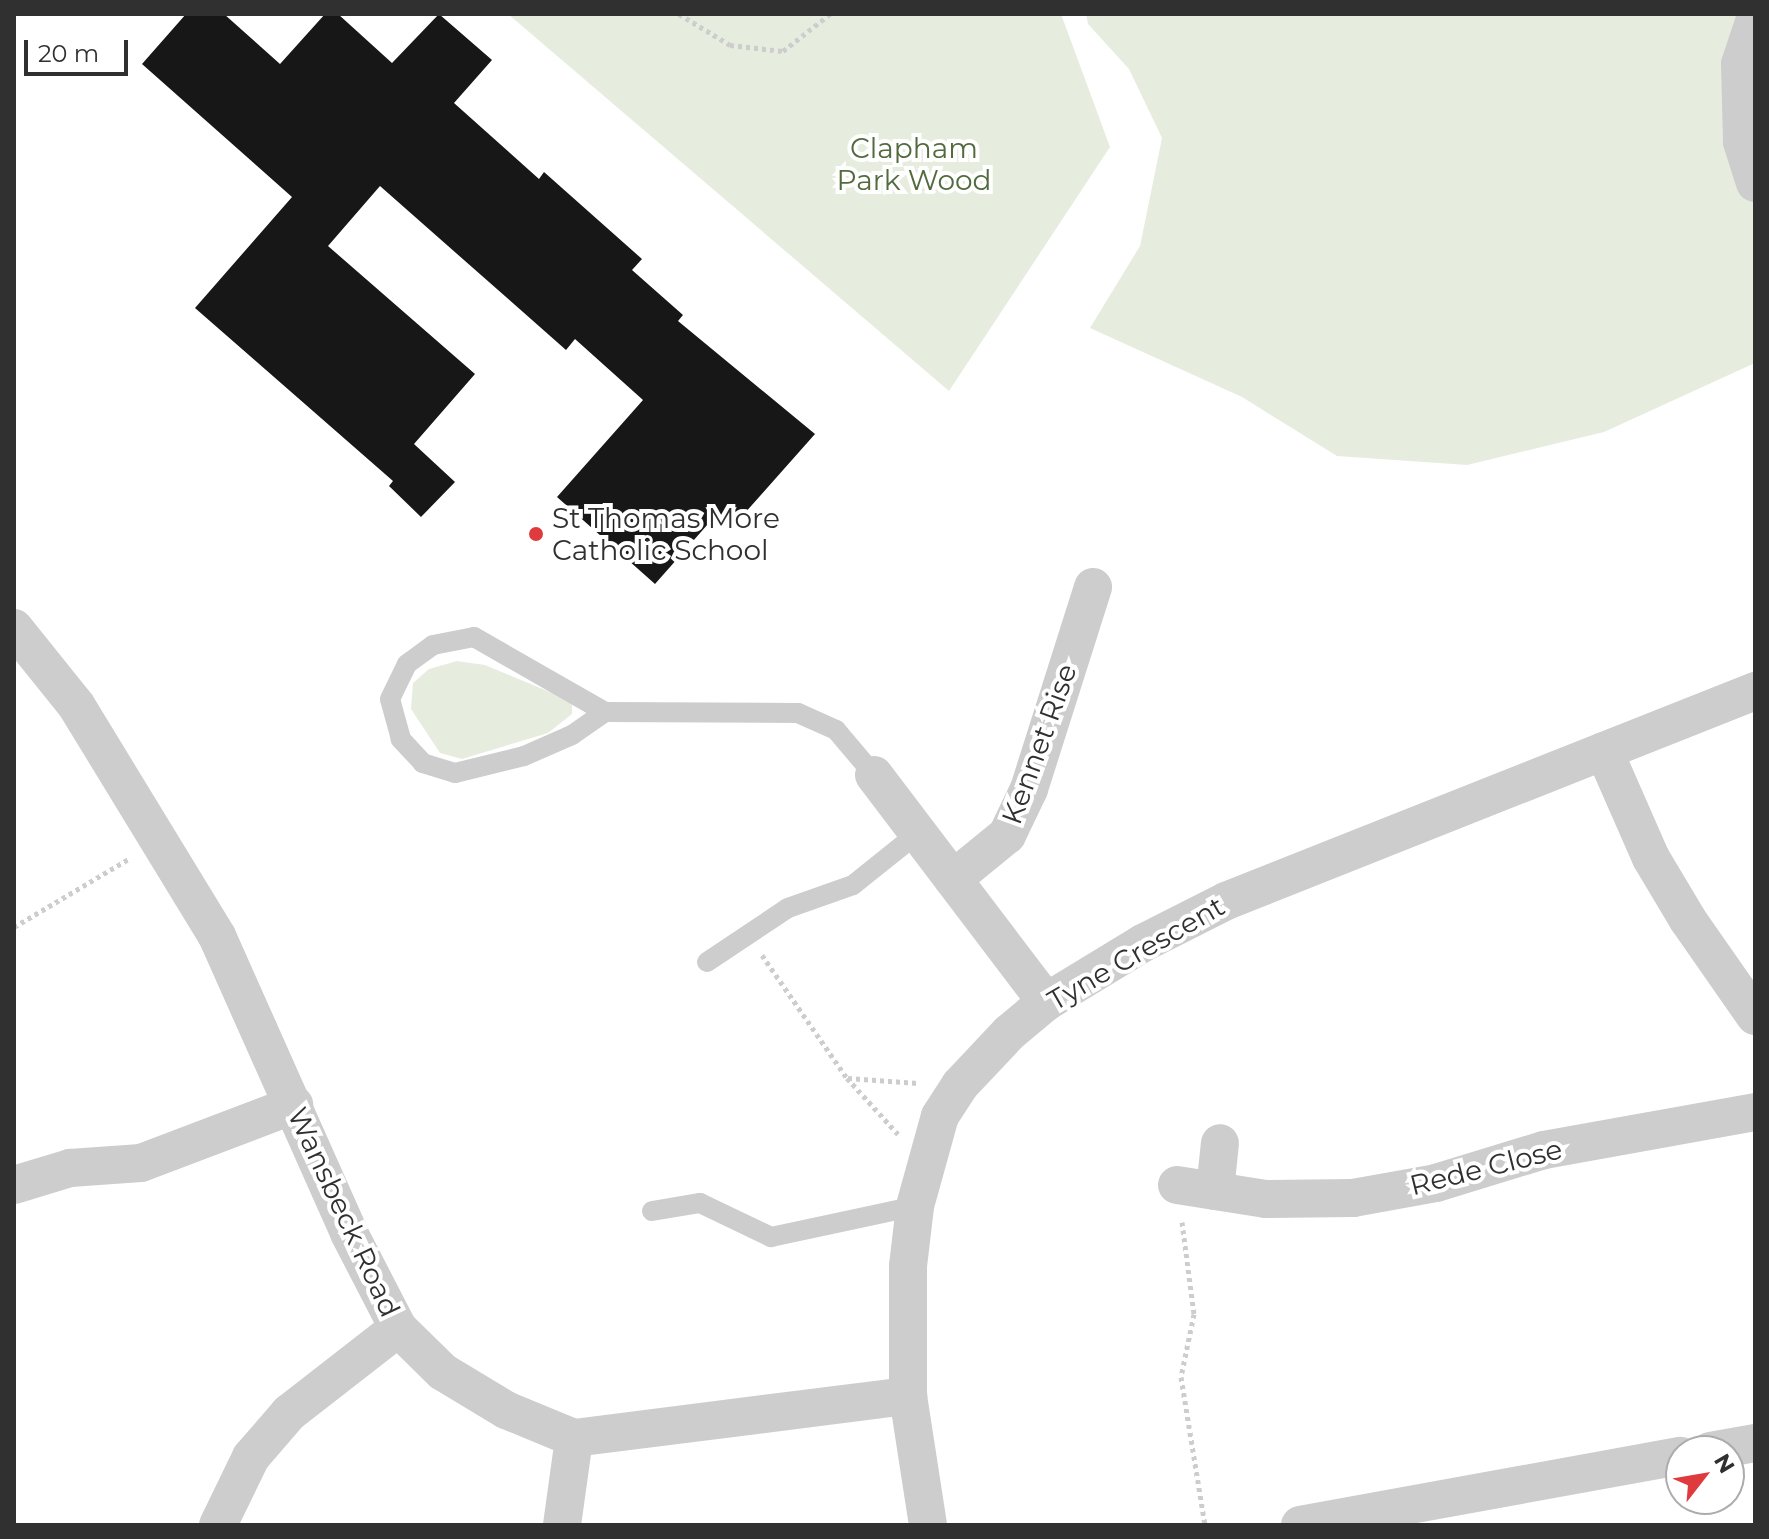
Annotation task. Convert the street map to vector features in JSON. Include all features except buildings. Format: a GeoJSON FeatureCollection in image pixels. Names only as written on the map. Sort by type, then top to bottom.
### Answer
{"type":"FeatureCollection","features":[{"type":"Feature","properties":{"kind":"street"},"geometry":{"type":"LineString","coordinates":[[1755,19],[1740,64],[1742,142],[1755,183]]}},
{"type":"Feature","properties":{"kind":"street","name":"Kennet Rise"},"geometry":{"type":"LineString","coordinates":[[953,879],[1007,835],[1029,789],[1093,587]]}},
{"type":"Feature","properties":{"kind":"street","name":"Wansbeck Road"},"geometry":{"type":"LineString","coordinates":[[14,628],[76,705],[217,936],[349,1233],[398,1328],[443,1372],[506,1410],[574,1438],[908,1396]]}},
{"type":"Feature","properties":{"kind":"street","name":"Tyne Crescent"},"geometry":{"type":"LineString","coordinates":[[928,1525],[908,1396],[908,1266],[915,1206],[940,1116],[960,1085],[1009,1033],[1046,1002],[1143,943],[1226,901],[1755,691]]}},
{"type":"Feature","properties":{"kind":"street"},"geometry":{"type":"LineString","coordinates":[[1604,751],[1651,858],[1755,1016]]}},
{"type":"Feature","properties":{"kind":"street"},"geometry":{"type":"LineString","coordinates":[[874,775],[1046,1002]]}},
{"type":"Feature","properties":{"kind":"street"},"geometry":{"type":"LineString","coordinates":[[14,1185],[70,1168],[141,1163],[294,1105]]}},
{"type":"Feature","properties":{"kind":"street","name":"Rede Close"},"geometry":{"type":"LineString","coordinates":[[1177,1185],[1266,1199],[1353,1198],[1436,1183],[1544,1150],[1755,1112]]}},
{"type":"Feature","properties":{"kind":"street"},"geometry":{"type":"LineString","coordinates":[[1215,1191],[1220,1143]]}},
{"type":"Feature","properties":{"kind":"street"},"geometry":{"type":"LineString","coordinates":[[218,1525],[251,1457],[289,1413],[398,1328]]}},
{"type":"Feature","properties":{"kind":"street"},"geometry":{"type":"LineString","coordinates":[[562,1525],[574,1438]]}},
{"type":"Feature","properties":{"kind":"street"},"geometry":{"type":"LineString","coordinates":[[1300,1525],[1665,1459]]}},
{"type":"Feature","properties":{"kind":"lane"},"geometry":{"type":"LineString","coordinates":[[605,712],[572,735],[524,756],[455,773],[423,763],[401,739],[390,699],[407,664],[433,645],[474,637],[605,712],[798,713],[836,730],[874,775]]}},
{"type":"Feature","properties":{"kind":"lane"},"geometry":{"type":"LineString","coordinates":[[707,962],[788,908],[853,885],[918,833]]}},
{"type":"Feature","properties":{"kind":"lane"},"geometry":{"type":"LineString","coordinates":[[652,1211],[700,1203],[771,1237],[915,1206]]}},
{"type":"Feature","properties":{"kind":"path"},"geometry":{"type":"LineString","coordinates":[[679,14],[730,45],[783,51],[830,14]]}},
{"type":"Feature","properties":{"kind":"path"},"geometry":{"type":"LineString","coordinates":[[14,927],[160,840]]}},
{"type":"Feature","properties":{"kind":"path"},"geometry":{"type":"LineString","coordinates":[[748,934],[847,1078],[885,1120]]}},
{"type":"Feature","properties":{"kind":"path"},"geometry":{"type":"LineString","coordinates":[[847,1078],[960,1085]]}},
{"type":"Feature","properties":{"kind":"path"},"geometry":{"type":"LineString","coordinates":[[1177,1185],[1194,1314],[1181,1377],[1205,1525]]}},
{"type":"Feature","properties":{"kind":"green space","name":"Clapham Park Wood"},"geometry":{"type":"Polygon","coordinates":[[[508,14],[1061,14],[1110,147],[949,391],[508,14]]]}},
{"type":"Feature","properties":{"kind":"green space"},"geometry":{"type":"Polygon","coordinates":[[[1086,14],[1755,14],[1755,363],[1604,432],[1467,465],[1337,456],[1242,397],[1090,328],[1140,246],[1162,138],[1129,69],[1088,24],[1086,14]]]}},
{"type":"Feature","properties":{"kind":"green space"},"geometry":{"type":"Polygon","coordinates":[[[457,661],[485,665],[564,698],[572,705],[572,714],[548,733],[462,759],[440,753],[411,709],[413,683],[429,669],[457,661]]]}},
{"type":"Feature","properties":{"kind":"place","name":"St Thomas More Catholic School"},"geometry":{"type":"Point","coordinates":[536,534]}}]}
